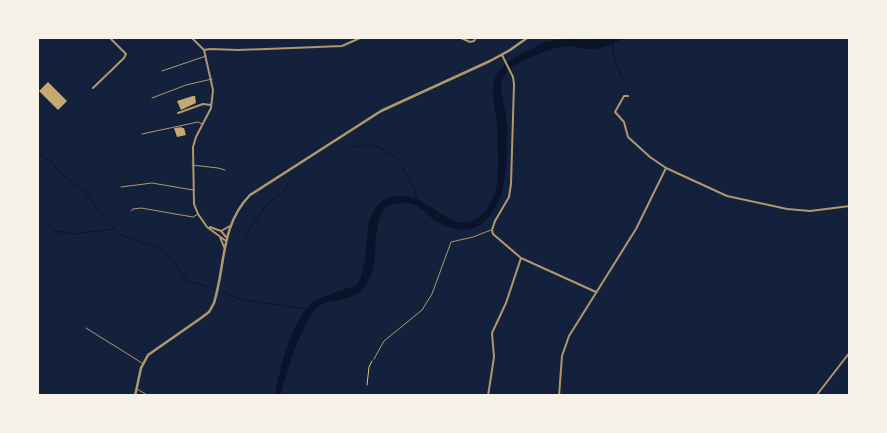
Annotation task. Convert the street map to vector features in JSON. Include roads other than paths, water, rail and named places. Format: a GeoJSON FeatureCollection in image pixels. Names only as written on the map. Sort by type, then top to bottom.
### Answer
{"type":"FeatureCollection","features":[{"type":"Feature","properties":{"kind":"street"},"geometry":{"type":"LineString","coordinates":[[93,88],[126,54],[110,38]]}},
{"type":"Feature","properties":{"kind":"street"},"geometry":{"type":"LineString","coordinates":[[192,38],[204,50],[214,90],[212,105],[193,147],[194,204],[198,214],[220,238],[225,248]]}},
{"type":"Feature","properties":{"kind":"street"},"geometry":{"type":"LineString","coordinates":[[204,50],[342,46],[360,38]]}},
{"type":"Feature","properties":{"kind":"street"},"geometry":{"type":"LineString","coordinates":[[461,38],[470,42],[476,38]]}},
{"type":"Feature","properties":{"kind":"street"},"geometry":{"type":"LineString","coordinates":[[136,396],[142,364],[152,351],[184,331],[209,312],[217,294],[230,226],[242,204],[250,195],[372,116],[396,103],[502,56],[527,38]]}},
{"type":"Feature","properties":{"kind":"street"},"geometry":{"type":"LineString","coordinates":[[502,56],[513,77],[509,197],[495,221],[492,230],[493,234],[521,258],[596,292]]}},
{"type":"Feature","properties":{"kind":"street"},"geometry":{"type":"LineString","coordinates":[[628,96],[624,96],[614,112],[624,122],[626,133],[630,139],[666,168],[727,196],[787,209],[810,211],[850,206]]}},
{"type":"Feature","properties":{"kind":"street"},"geometry":{"type":"LineString","coordinates":[[178,113],[203,104],[212,105]]}},
{"type":"Feature","properties":{"kind":"street"},"geometry":{"type":"LineString","coordinates":[[560,396],[562,356],[573,327],[636,228],[666,168]]}},
{"type":"Feature","properties":{"kind":"street"},"geometry":{"type":"LineString","coordinates":[[221,231],[230,226]]}},
{"type":"Feature","properties":{"kind":"street"},"geometry":{"type":"LineString","coordinates":[[208,227],[221,231],[226,239]]}},
{"type":"Feature","properties":{"kind":"street"},"geometry":{"type":"LineString","coordinates":[[220,238],[226,239]]}},
{"type":"Feature","properties":{"kind":"street"},"geometry":{"type":"LineString","coordinates":[[488,396],[494,357],[492,333],[506,303],[521,258]]}},
{"type":"Feature","properties":{"kind":"street"},"geometry":{"type":"LineString","coordinates":[[816,396],[850,352]]}},
{"type":"Feature","properties":{"kind":"lane"},"geometry":{"type":"LineString","coordinates":[[162,71],[206,56]]}},
{"type":"Feature","properties":{"kind":"lane"},"geometry":{"type":"LineString","coordinates":[[152,98],[186,85],[212,79]]}},
{"type":"Feature","properties":{"kind":"lane"},"geometry":{"type":"LineString","coordinates":[[142,134],[198,122],[202,124]]}},
{"type":"Feature","properties":{"kind":"lane"},"geometry":{"type":"LineString","coordinates":[[192,165],[225,170]]}},
{"type":"Feature","properties":{"kind":"lane"},"geometry":{"type":"LineString","coordinates":[[120,187],[152,182],[193,190]]}},
{"type":"Feature","properties":{"kind":"lane"},"geometry":{"type":"LineString","coordinates":[[131,211],[141,208],[193,216],[198,214]]}},
{"type":"Feature","properties":{"kind":"lane"},"geometry":{"type":"LineString","coordinates":[[374,359],[384,340],[422,310],[432,294],[451,242],[474,237],[492,230]]}},
{"type":"Feature","properties":{"kind":"lane"},"geometry":{"type":"LineString","coordinates":[[86,328],[142,364]]}},
{"type":"Feature","properties":{"kind":"lane"},"geometry":{"type":"LineString","coordinates":[[137,389],[149,396]]}},
{"type":"Feature","properties":{"kind":"water"},"geometry":{"type":"Polygon","coordinates":[[[571,38],[584,40],[624,38],[612,44],[593,49],[570,46],[548,50],[525,60],[508,71],[502,81],[502,94],[507,123],[506,169],[500,198],[490,215],[480,225],[461,230],[440,224],[417,206],[398,203],[385,208],[381,214],[377,229],[373,267],[366,285],[355,295],[327,302],[316,309],[309,318],[297,345],[286,374],[281,395],[275,396],[287,346],[298,321],[305,311],[317,300],[355,286],[360,280],[365,259],[369,225],[377,206],[384,200],[395,196],[408,196],[420,200],[453,220],[464,222],[475,220],[486,210],[494,195],[498,178],[497,118],[493,88],[498,72],[509,61],[541,43],[571,38]]]}},
{"type":"Feature","properties":{"kind":"waterway"},"geometry":{"type":"LineString","coordinates":[[613,43],[613,55],[625,85]]}},
{"type":"Feature","properties":{"kind":"waterway"},"geometry":{"type":"LineString","coordinates":[[350,148],[365,145],[376,146],[398,160]]}},
{"type":"Feature","properties":{"kind":"waterway"},"geometry":{"type":"LineString","coordinates":[[38,154],[50,160],[63,175],[86,193],[99,212],[120,235],[158,248],[171,258]]}},
{"type":"Feature","properties":{"kind":"waterway"},"geometry":{"type":"LineString","coordinates":[[401,165],[415,190],[417,200]]}},
{"type":"Feature","properties":{"kind":"waterway"},"geometry":{"type":"LineString","coordinates":[[244,237],[266,205],[288,188],[288,185]]}},
{"type":"Feature","properties":{"kind":"waterway"},"geometry":{"type":"LineString","coordinates":[[53,231],[75,234],[114,229]]}},
{"type":"Feature","properties":{"kind":"waterway"},"geometry":{"type":"LineString","coordinates":[[172,261],[187,280],[214,289]]}},
{"type":"Feature","properties":{"kind":"waterway"},"geometry":{"type":"LineString","coordinates":[[224,292],[244,300],[279,305]]}},
{"type":"Feature","properties":{"kind":"waterway"},"geometry":{"type":"LineString","coordinates":[[282,305],[305,309]]}}]}
